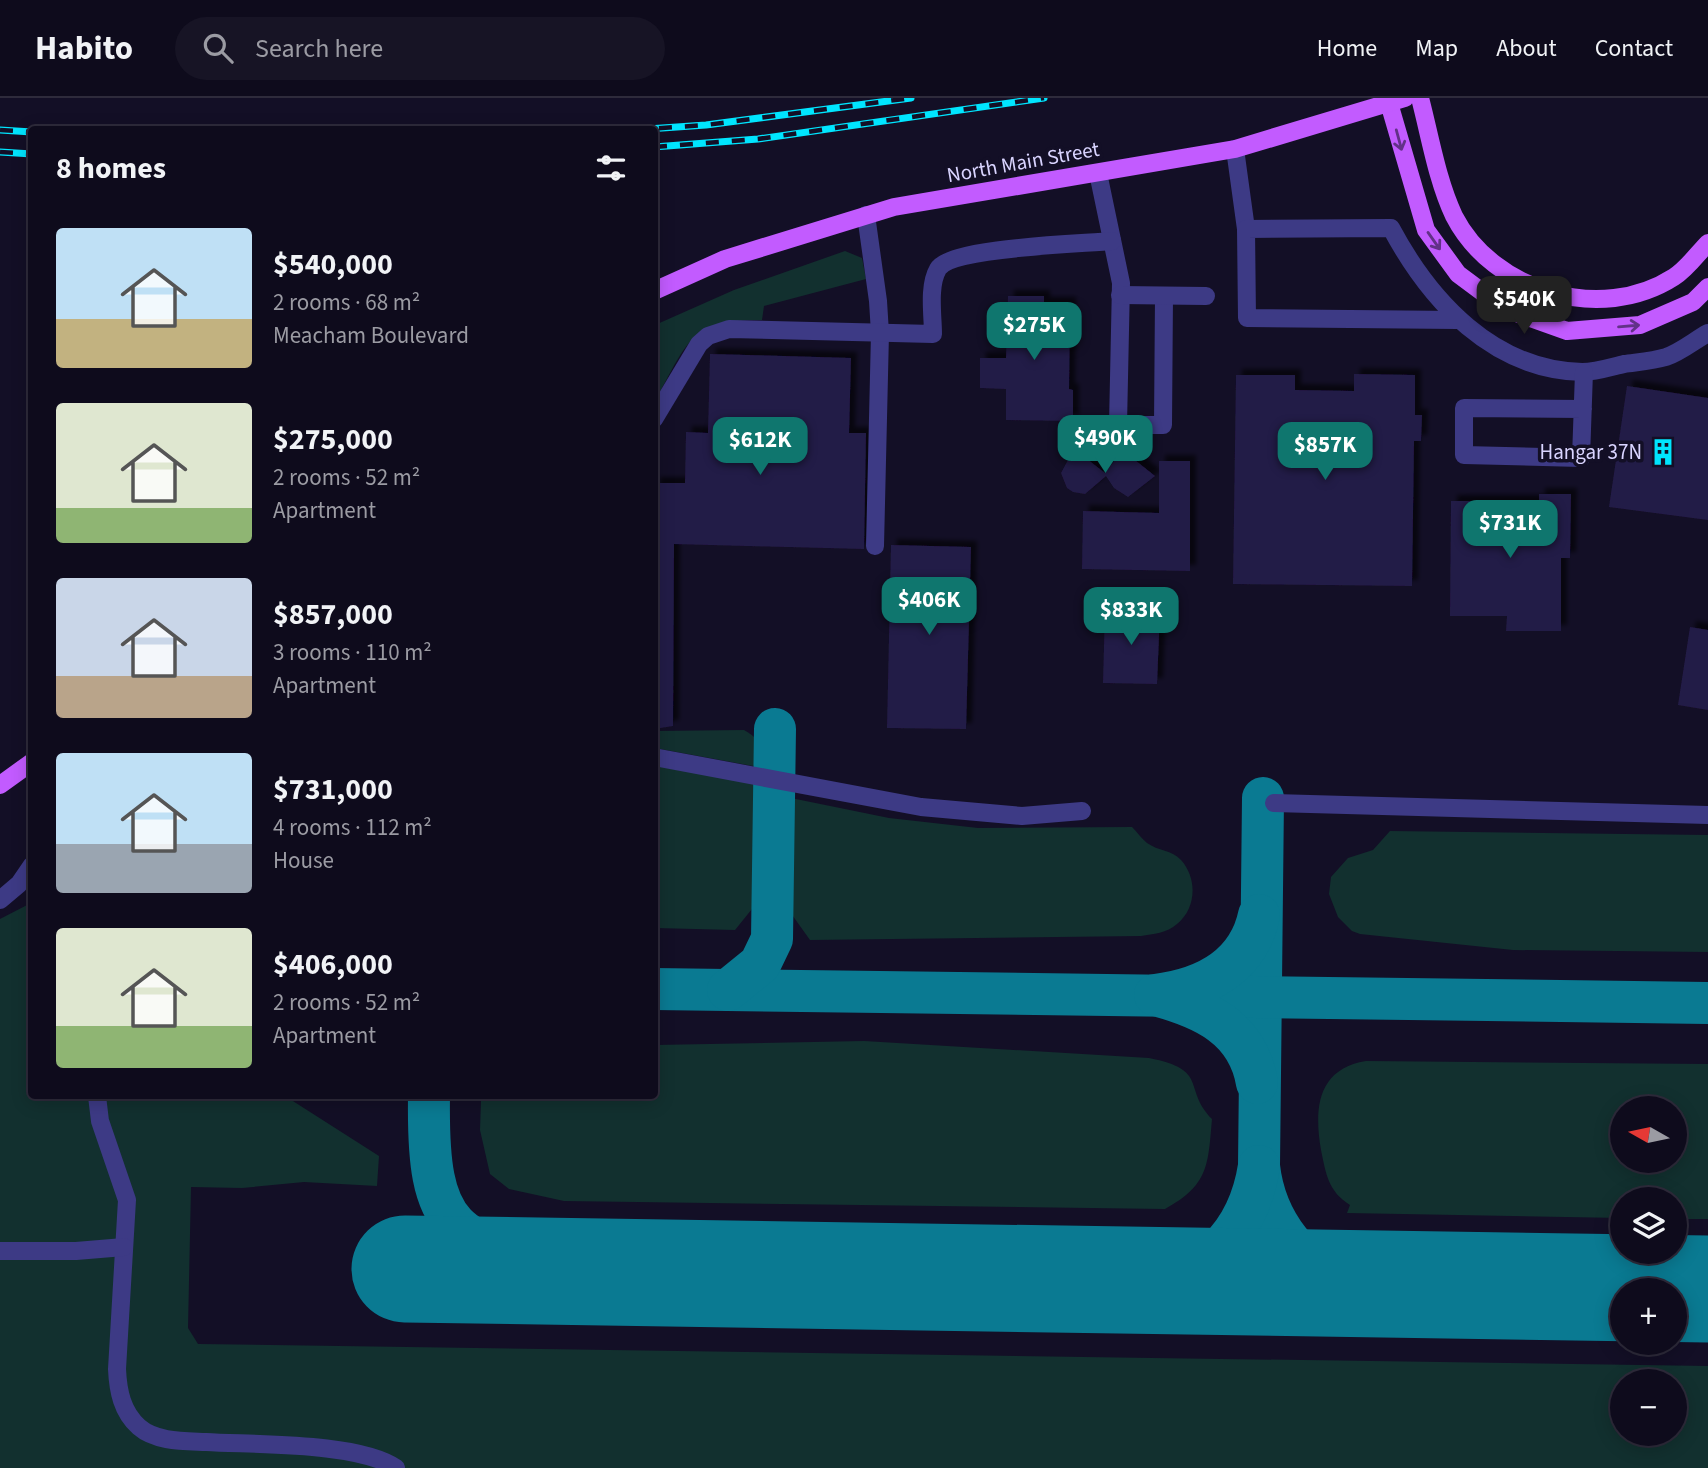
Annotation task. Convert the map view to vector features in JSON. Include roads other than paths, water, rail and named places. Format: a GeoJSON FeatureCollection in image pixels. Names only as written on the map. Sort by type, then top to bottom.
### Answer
{"type":"FeatureCollection","features":[{"type":"Feature","properties":{"kind":"main road"},"geometry":{"type":"LineString","coordinates":[[1420,98],[1454,216],[1480,252],[1519,281],[1571,300],[1632,295],[1675,276],[1708,243]]}},
{"type":"Feature","properties":{"kind":"main road"},"geometry":{"type":"LineString","coordinates":[[1397,100],[1426,230],[1458,274],[1505,309],[1567,331],[1640,325],[1693,302],[1708,287]]}},
{"type":"Feature","properties":{"kind":"main road","name":"North Main Street"},"geometry":{"type":"LineString","coordinates":[[658,289],[725,259],[894,207],[1235,149],[1397,100]]}},
{"type":"Feature","properties":{"kind":"main road"},"geometry":{"type":"LineString","coordinates":[[2,779],[28,764]]}},
{"type":"Feature","properties":{"kind":"lane"},"geometry":{"type":"LineString","coordinates":[[1235,149],[1246,229],[1247,318],[1457,320]]}},
{"type":"Feature","properties":{"kind":"lane"},"geometry":{"type":"LineString","coordinates":[[1098,173],[1120,295],[1118,425],[1163,425],[1164,296]]}},
{"type":"Feature","properties":{"kind":"lane"},"geometry":{"type":"LineString","coordinates":[[866,215],[880,333],[874,546]]}},
{"type":"Feature","properties":{"kind":"lane"},"geometry":{"type":"LineString","coordinates":[[1246,229],[1391,228],[1408,258],[1457,320],[1486,343],[1517,357],[1554,368],[1584,372],[1667,357],[1708,333]]}},
{"type":"Feature","properties":{"kind":"lane"},"geometry":{"type":"LineString","coordinates":[[658,412],[693,352],[708,336],[729,329],[933,334],[935,274],[949,259],[986,251],[1112,241]]}},
{"type":"Feature","properties":{"kind":"lane"},"geometry":{"type":"LineString","coordinates":[[1120,295],[1206,296]]}},
{"type":"Feature","properties":{"kind":"lane"},"geometry":{"type":"LineString","coordinates":[[1583,409],[1464,408],[1464,455],[1581,458],[1583,409],[1584,372]]}},
{"type":"Feature","properties":{"kind":"lane"},"geometry":{"type":"LineString","coordinates":[[658,758],[922,807],[1022,816],[1082,811]]}},
{"type":"Feature","properties":{"kind":"lane"},"geometry":{"type":"LineString","coordinates":[[1274,803],[1708,815]]}},
{"type":"Feature","properties":{"kind":"lane"},"geometry":{"type":"LineString","coordinates":[[0,900],[19,884],[28,870]]}},
{"type":"Feature","properties":{"kind":"lane"},"geometry":{"type":"LineString","coordinates":[[97,1099],[100,1121],[127,1200],[118,1386],[126,1413],[140,1428],[177,1441],[346,1451],[386,1461],[396,1468]]}},
{"type":"Feature","properties":{"kind":"lane"},"geometry":{"type":"LineString","coordinates":[[0,1251],[76,1251],[124,1247]]}},
{"type":"Feature","properties":{"kind":"railway"},"geometry":{"type":"LineString","coordinates":[[658,128],[706,125],[911,98]]}},
{"type":"Feature","properties":{"kind":"railway"},"geometry":{"type":"LineString","coordinates":[[658,147],[758,139],[1044,98]]}},
{"type":"Feature","properties":{"kind":"railway"},"geometry":{"type":"LineString","coordinates":[[0,130],[28,132]]}},
{"type":"Feature","properties":{"kind":"railway"},"geometry":{"type":"LineString","coordinates":[[0,152],[28,154]]}},
{"type":"Feature","properties":{"kind":"place","name":"Hangar 37N"},"geometry":{"type":"Point","coordinates":[1663,452]}}]}
